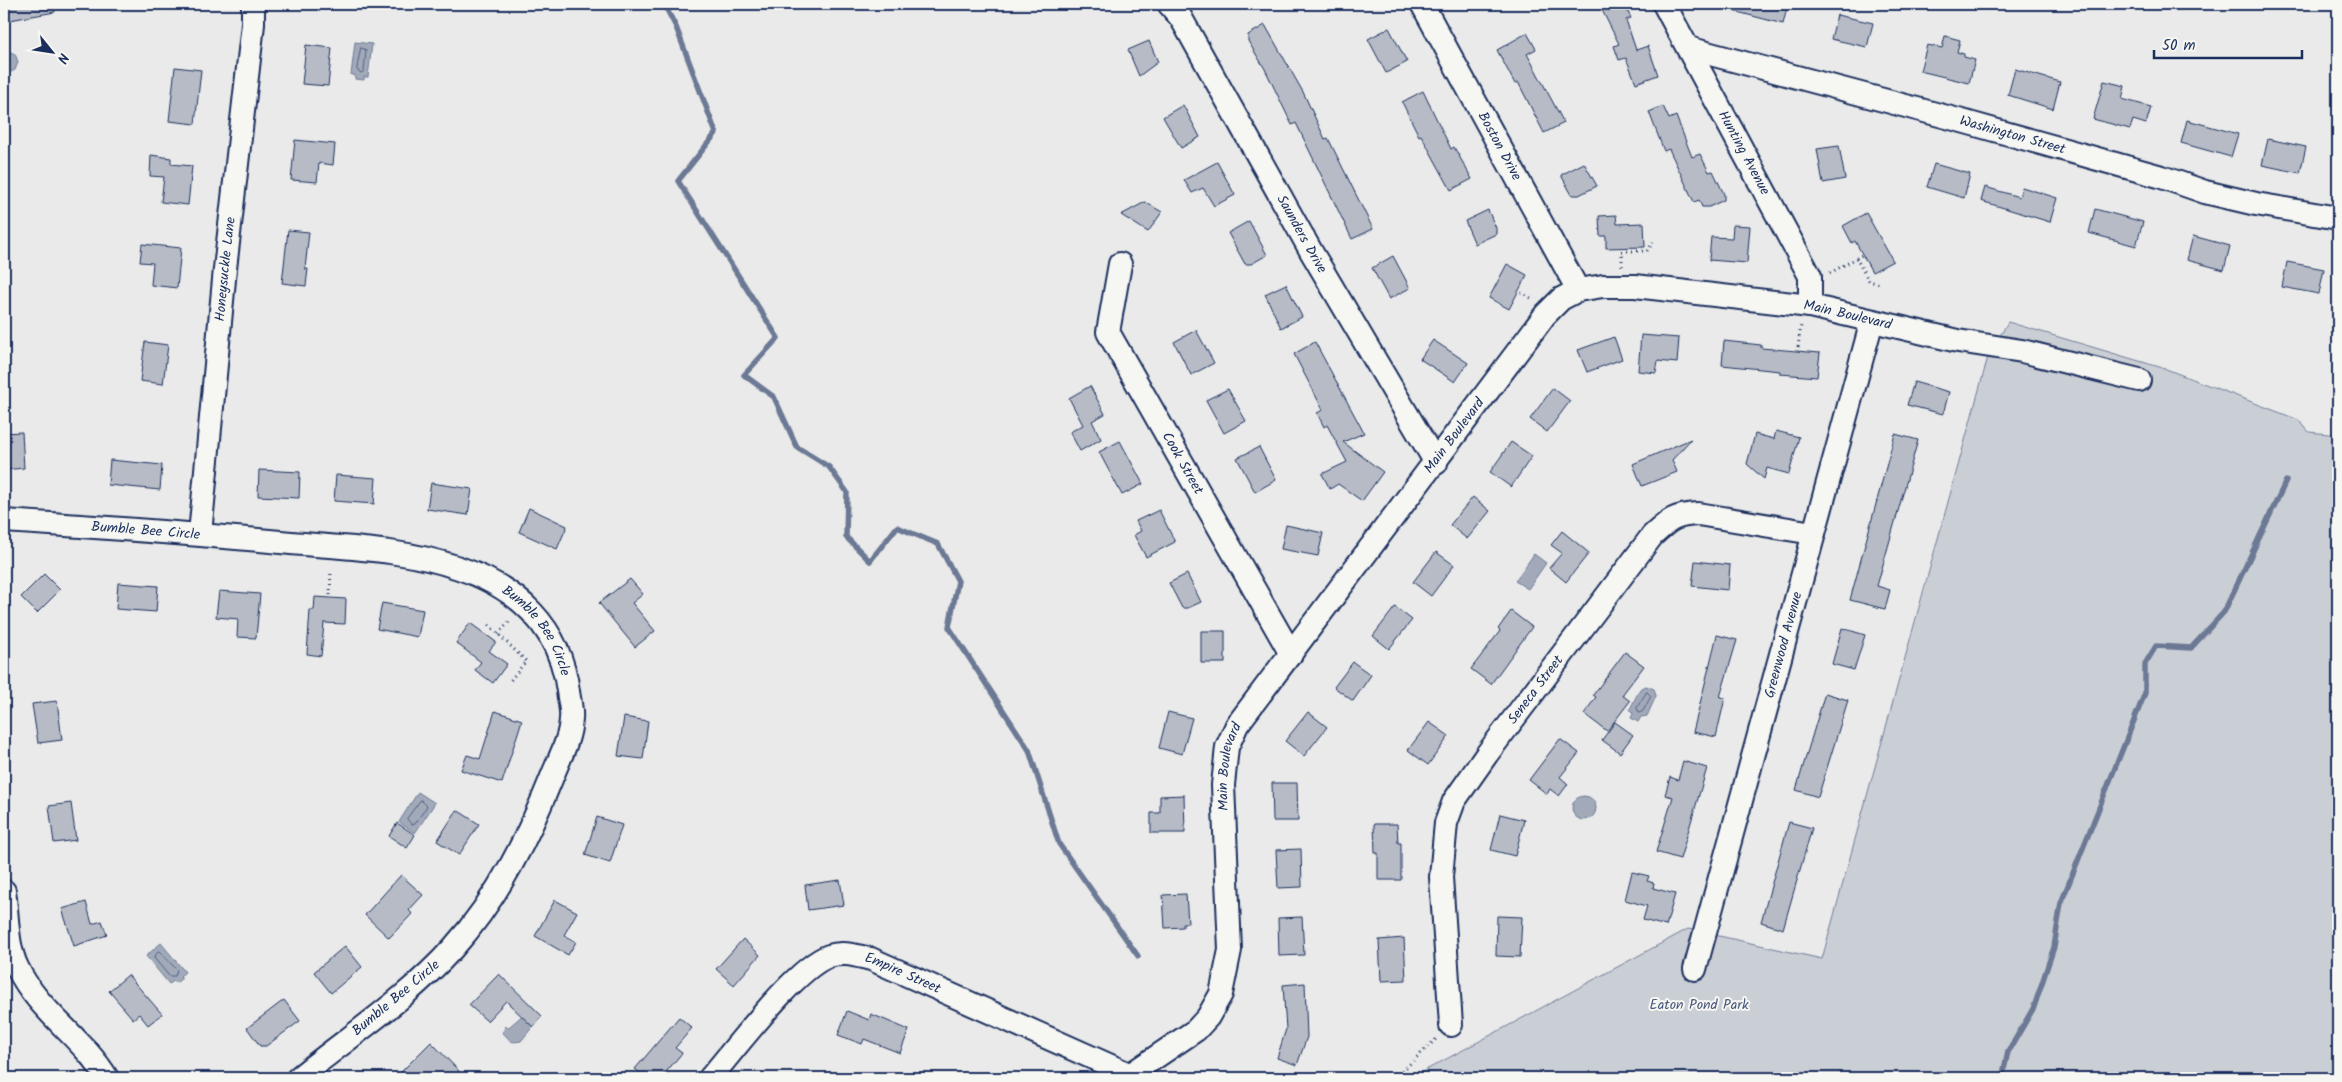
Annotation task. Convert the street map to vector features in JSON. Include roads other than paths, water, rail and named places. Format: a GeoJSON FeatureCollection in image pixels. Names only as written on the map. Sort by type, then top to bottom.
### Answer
{"type":"FeatureCollection","features":[{"type":"Feature","properties":{"kind":"street","name":"Honeysuckle Lane"},"geometry":{"type":"LineString","coordinates":[[200,534],[225,269],[253,24],[253,4]]}},
{"type":"Feature","properties":{"kind":"street","name":"Saunders Drive"},"geometry":{"type":"LineString","coordinates":[[1169,4],[1181,18],[1312,253],[1436,463]]}},
{"type":"Feature","properties":{"kind":"street","name":"Boston Drive"},"geometry":{"type":"LineString","coordinates":[[1422,4],[1578,290]]}},
{"type":"Feature","properties":{"kind":"street","name":"Hunting Avenue"},"geometry":{"type":"LineString","coordinates":[[1664,4],[1810,279],[1810,306]]}},
{"type":"Feature","properties":{"kind":"street","name":"Washington Street"},"geometry":{"type":"LineString","coordinates":[[1688,48],[1962,121],[2162,177],[2205,192],[2256,204],[2338,218]]}},
{"type":"Feature","properties":{"kind":"street","name":"Cook Street"},"geometry":{"type":"LineString","coordinates":[[1120,264],[1108,332],[1291,654]]}},
{"type":"Feature","properties":{"kind":"street","name":"Main Boulevard"},"geometry":{"type":"LineString","coordinates":[[1128,1077],[1196,1030],[1208,1017],[1221,994],[1230,950],[1223,785],[1227,747],[1237,725],[1436,463],[1545,315],[1561,300],[1578,290],[1603,286],[1635,286],[1810,306],[1958,341],[2022,351],[2139,380]]}},
{"type":"Feature","properties":{"kind":"street","name":"Greenwood Avenue"},"geometry":{"type":"LineString","coordinates":[[1695,969],[1872,321]]}},
{"type":"Feature","properties":{"kind":"street","name":"Seneca Street"},"geometry":{"type":"LineString","coordinates":[[1451,1025],[1441,877],[1446,823],[1454,801],[1487,754],[1652,536],[1670,519],[1681,515],[1698,514],[1813,533]]}},
{"type":"Feature","properties":{"kind":"street","name":"Bumble Bee Circle"},"geometry":{"type":"LineString","coordinates":[[4,521],[200,534],[412,554],[459,568],[497,584],[523,603],[550,633],[566,673],[572,716],[569,735],[537,815],[496,892],[480,917],[452,949],[418,983],[298,1078]]}},
{"type":"Feature","properties":{"kind":"street"},"geometry":{"type":"LineString","coordinates":[[4,891],[9,937],[17,967],[43,1005],[100,1066],[107,1078]]}},
{"type":"Feature","properties":{"kind":"street","name":"Empire Street"},"geometry":{"type":"LineString","coordinates":[[710,1078],[792,983],[812,964],[830,955],[848,954],[871,959],[1128,1077]]}},
{"type":"Feature","properties":{"kind":"water"},"geometry":{"type":"Polygon","coordinates":[[[355,42],[372,44],[368,77],[364,77],[364,80],[355,79],[355,75],[351,75],[355,42]]]}},
{"type":"Feature","properties":{"kind":"water"},"geometry":{"type":"Polygon","coordinates":[[[4,49],[15,54],[18,62],[15,70],[4,75],[4,49]]]}},
{"type":"Feature","properties":{"kind":"water"},"geometry":{"type":"Polygon","coordinates":[[[1534,554],[1546,563],[1528,589],[1515,581],[1534,554]]]}},
{"type":"Feature","properties":{"kind":"water"},"geometry":{"type":"Polygon","coordinates":[[[1646,686],[1654,689],[1656,696],[1647,716],[1641,717],[1638,722],[1631,718],[1633,714],[1630,709],[1640,689],[1646,686]]]}},
{"type":"Feature","properties":{"kind":"water"},"geometry":{"type":"Polygon","coordinates":[[[418,792],[435,803],[415,833],[399,822],[418,792]]]}},
{"type":"Feature","properties":{"kind":"water"},"geometry":{"type":"Polygon","coordinates":[[[1584,796],[1593,799],[1596,808],[1593,817],[1584,820],[1575,817],[1572,808],[1575,799],[1584,796]]]}},
{"type":"Feature","properties":{"kind":"water"},"geometry":{"type":"Polygon","coordinates":[[[161,943],[185,972],[176,983],[174,981],[169,984],[146,956],[161,943]]]}},
{"type":"Feature","properties":{"kind":"water"},"geometry":{"type":"Polygon","coordinates":[[[524,1014],[535,1024],[521,1041],[511,1041],[502,1033],[506,1026],[509,1027],[524,1014]]]}},
{"type":"Feature","properties":{"kind":"waterway"},"geometry":{"type":"LineString","coordinates":[[664,4],[676,27],[716,133],[678,181],[778,338],[744,375],[774,397],[797,447],[829,467],[847,492],[846,537],[870,561],[897,527],[938,544],[958,581],[949,627],[1029,750],[1059,844],[1138,956]]}},
{"type":"Feature","properties":{"kind":"waterway"},"geometry":{"type":"LineString","coordinates":[[2002,1078],[2008,1052],[2034,1007],[2054,947],[2061,903],[2145,693],[2145,664],[2156,646],[2191,648],[2224,612],[2286,481]]}},
{"type":"Feature","properties":{"kind":"park label","name":"Eaton Pond Park"},"geometry":{"type":"Point","coordinates":[1699,1005]}}]}
